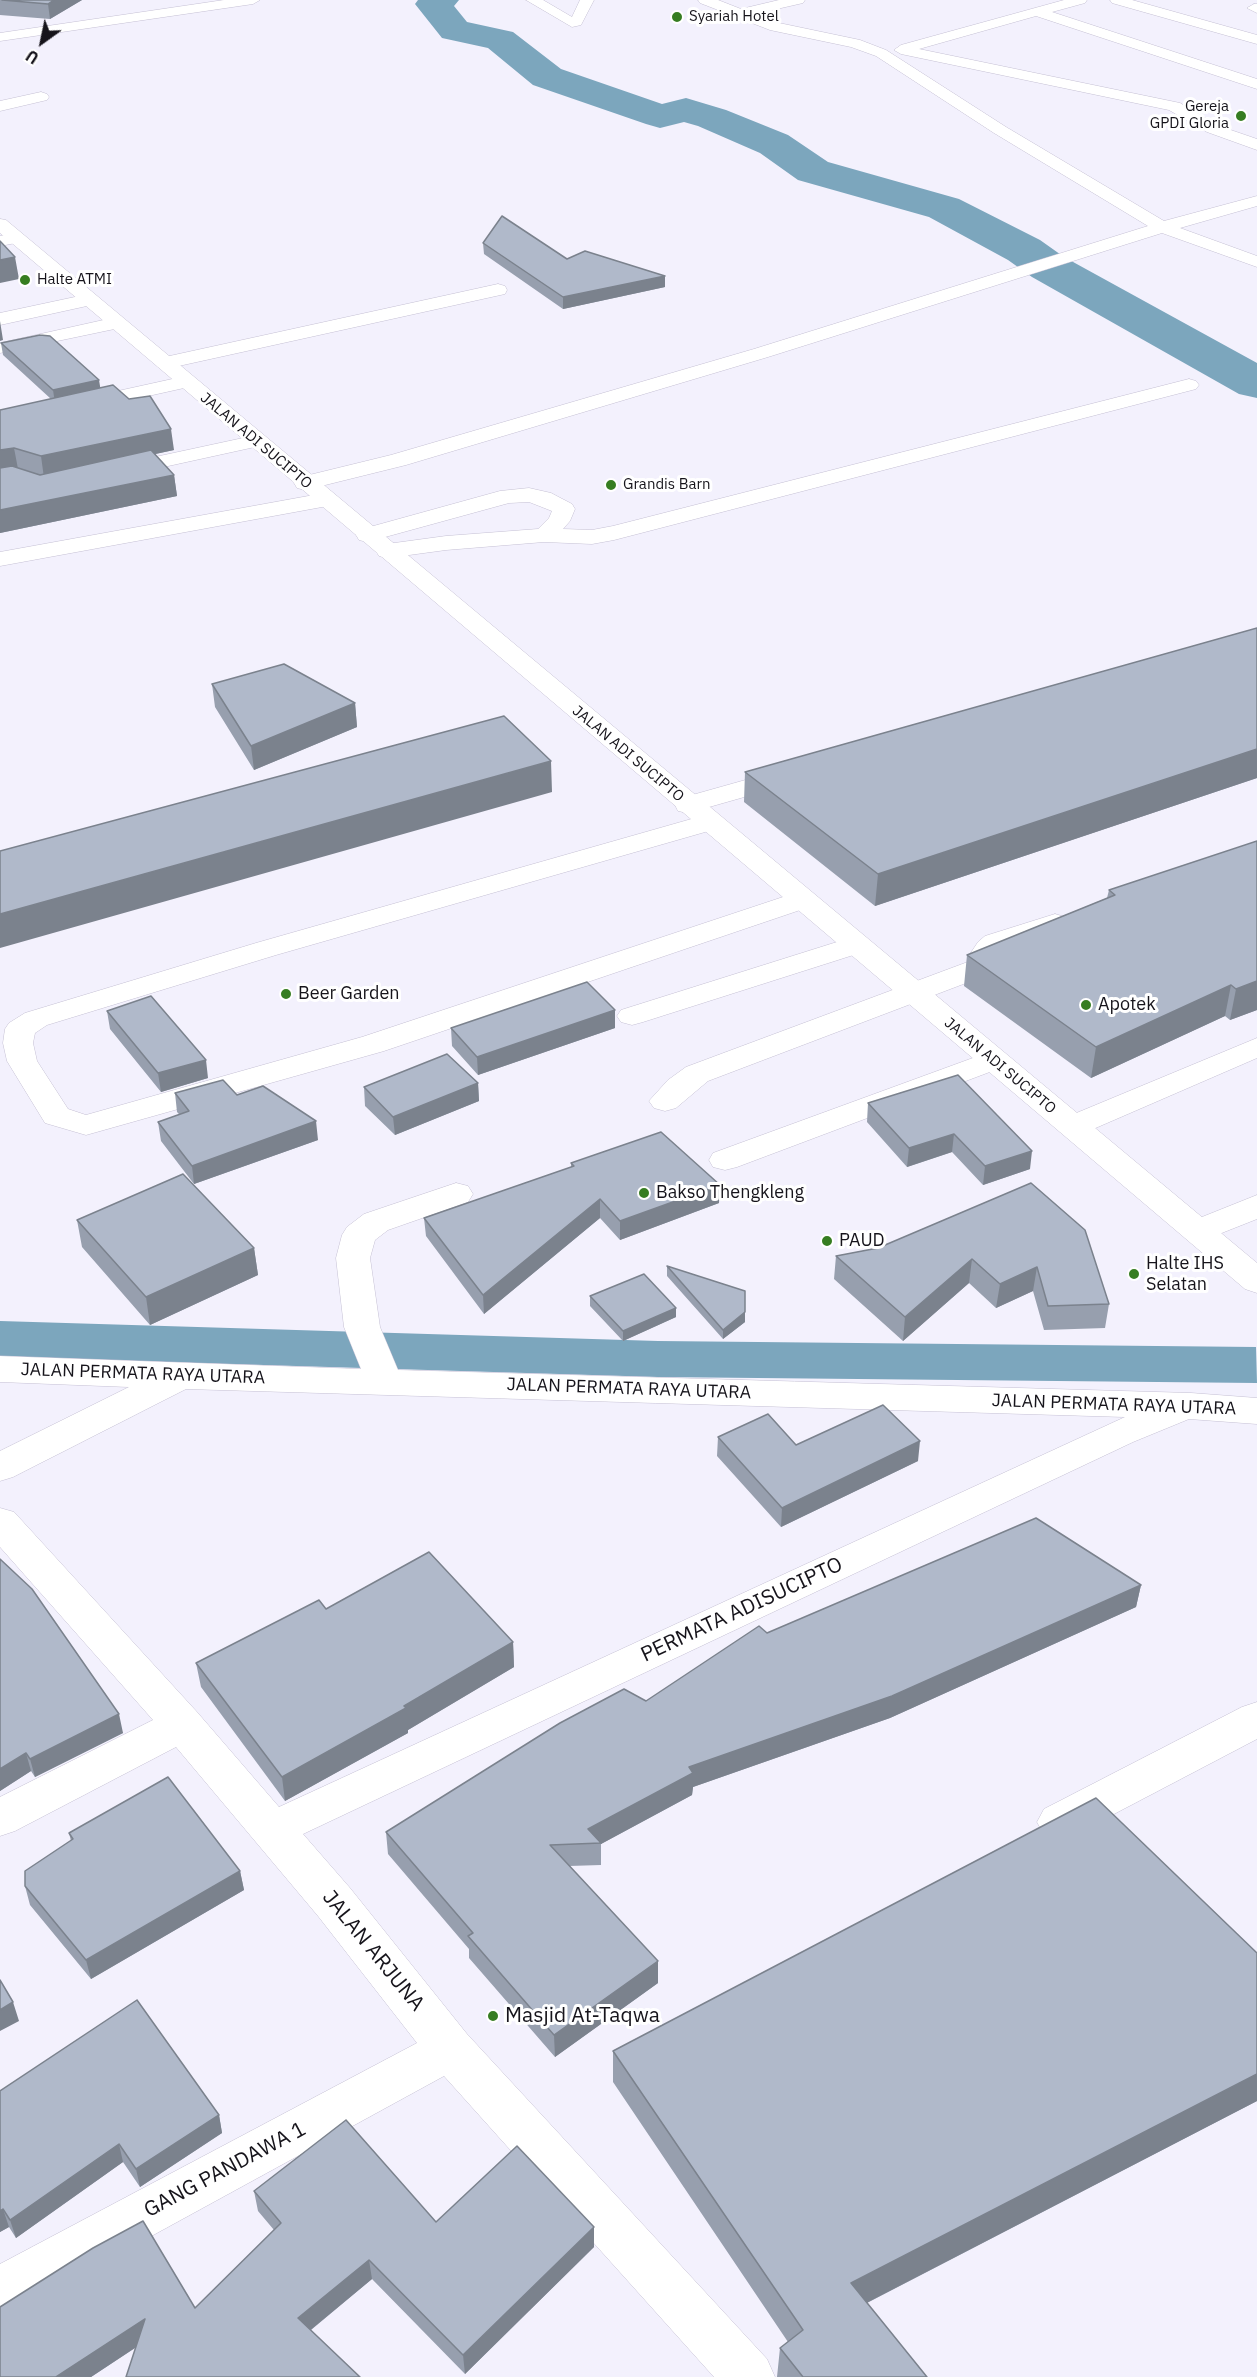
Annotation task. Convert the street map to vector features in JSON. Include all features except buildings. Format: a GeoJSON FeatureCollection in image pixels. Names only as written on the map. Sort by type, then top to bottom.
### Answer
{"type":"FeatureCollection","features":[{"type":"Feature","properties":{"kind":"main road"},"geometry":{"type":"LineString","coordinates":[[0,37],[253,0]]}},
{"type":"Feature","properties":{"kind":"main road"},"geometry":{"type":"LineString","coordinates":[[532,0],[572,23],[576,22],[586,0]]}},
{"type":"Feature","properties":{"kind":"main road"},"geometry":{"type":"LineString","coordinates":[[705,0],[775,27],[855,43],[880,54],[1000,130],[1162,227],[1257,262]]}},
{"type":"Feature","properties":{"kind":"main road"},"geometry":{"type":"LineString","coordinates":[[741,13],[798,0]]}},
{"type":"Feature","properties":{"kind":"main road"},"geometry":{"type":"LineString","coordinates":[[880,54],[1080,0]]}},
{"type":"Feature","properties":{"kind":"main road"},"geometry":{"type":"LineString","coordinates":[[1117,0],[1257,40]]}},
{"type":"Feature","properties":{"kind":"main road"},"geometry":{"type":"LineString","coordinates":[[1005,7],[1030,12],[1257,84]]}},
{"type":"Feature","properties":{"kind":"main road"},"geometry":{"type":"LineString","coordinates":[[897,34],[928,42]]}},
{"type":"Feature","properties":{"kind":"main road"},"geometry":{"type":"LineString","coordinates":[[901,50],[1174,106],[1183,109],[1213,129],[1257,146]]}},
{"type":"Feature","properties":{"kind":"main road"},"geometry":{"type":"LineString","coordinates":[[1208,69],[1237,60]]}},
{"type":"Feature","properties":{"kind":"main road"},"geometry":{"type":"LineString","coordinates":[[0,106],[41,97]]}},
{"type":"Feature","properties":{"kind":"main road"},"geometry":{"type":"LineString","coordinates":[[305,483],[421,454],[761,353],[1162,227],[1257,201]]}},
{"type":"Feature","properties":{"kind":"main road","name":"JALAN ADI SUCIPTO"},"geometry":{"type":"LineString","coordinates":[[3,231],[117,323],[1257,1281]]}},
{"type":"Feature","properties":{"kind":"main road"},"geometry":{"type":"LineString","coordinates":[[0,423],[176,373],[498,290]]}},
{"type":"Feature","properties":{"kind":"main road"},"geometry":{"type":"LineString","coordinates":[[0,319],[89,300]]}},
{"type":"Feature","properties":{"kind":"main road"},"geometry":{"type":"LineString","coordinates":[[2,348],[117,323]]}},
{"type":"Feature","properties":{"kind":"main road"},"geometry":{"type":"LineString","coordinates":[[0,412],[176,373]]}},
{"type":"Feature","properties":{"kind":"main road"},"geometry":{"type":"LineString","coordinates":[[377,543],[446,543],[544,535],[592,537],[614,533],[1189,386]]}},
{"type":"Feature","properties":{"kind":"main road"},"geometry":{"type":"LineString","coordinates":[[102,475],[257,441]]}},
{"type":"Feature","properties":{"kind":"main road"},"geometry":{"type":"LineString","coordinates":[[377,543],[508,496],[529,495],[543,498],[564,509],[559,521],[544,535]]}},
{"type":"Feature","properties":{"kind":"main road"},"geometry":{"type":"LineString","coordinates":[[0,559],[325,500]]}},
{"type":"Feature","properties":{"kind":"main road"},"geometry":{"type":"LineString","coordinates":[[802,900],[373,1044],[86,1125],[56,1116],[22,1062],[18,1042],[20,1029],[36,1019],[699,814],[814,768]]}},
{"type":"Feature","properties":{"kind":"main road"},"geometry":{"type":"LineString","coordinates":[[665,1101],[697,1074],[985,966],[988,960],[985,954],[995,942],[1086,913]]}},
{"type":"Feature","properties":{"kind":"main road"},"geometry":{"type":"LineString","coordinates":[[632,1016],[856,945]]}},
{"type":"Feature","properties":{"kind":"main road"},"geometry":{"type":"LineString","coordinates":[[1073,1126],[1257,1047]]}},
{"type":"Feature","properties":{"kind":"main road"},"geometry":{"type":"LineString","coordinates":[[725,1160],[992,1060]]}},
{"type":"Feature","properties":{"kind":"main road"},"geometry":{"type":"LineString","coordinates":[[381,1374],[362,1327],[353,1258],[360,1235],[376,1222],[456,1194]]}},
{"type":"Feature","properties":{"kind":"main road"},"geometry":{"type":"LineString","coordinates":[[1199,1230],[1257,1206]]}},
{"type":"Feature","properties":{"kind":"main road","name":"JALAN PERMATA RAYA UTARA"},"geometry":{"type":"LineString","coordinates":[[0,1369],[181,1376],[381,1374],[1191,1406],[1257,1411]]}},
{"type":"Feature","properties":{"kind":"main road"},"geometry":{"type":"LineString","coordinates":[[0,1467],[181,1376]]}},
{"type":"Feature","properties":{"kind":"main road","name":"PERMATA ADISUCIPTO"},"geometry":{"type":"LineString","coordinates":[[295,1819],[1120,1433],[1191,1406]]}},
{"type":"Feature","properties":{"kind":"main road","name":"JALAN ARJUNA"},"geometry":{"type":"LineString","coordinates":[[0,1522],[182,1724],[334,1902],[450,2049],[749,2377]]}},
{"type":"Feature","properties":{"kind":"main road"},"geometry":{"type":"LineString","coordinates":[[1024,1840],[1257,1719]]}},
{"type":"Feature","properties":{"kind":"main road"},"geometry":{"type":"LineString","coordinates":[[0,1818],[182,1724]]}},
{"type":"Feature","properties":{"kind":"main road","name":"GANG PANDAWA 1"},"geometry":{"type":"LineString","coordinates":[[0,2291],[450,2049]]}},
{"type":"Feature","properties":{"kind":"waterway"},"geometry":{"type":"LineString","coordinates":[[441,0],[433,4],[455,30],[500,40],[547,77],[660,116],[686,110],[712,118],[774,144],[813,171],[944,208],[1024,250],[1048,267],[1257,383]]}},
{"type":"Feature","properties":{"kind":"waterway"},"geometry":{"type":"LineString","coordinates":[[0,1339],[658,1359],[1256,1365]]}},
{"type":"Feature","properties":{"kind":"place","name":"Syariah Hotel"},"geometry":{"type":"Point","coordinates":[677,17]}},
{"type":"Feature","properties":{"kind":"place","name":"Gereja GPDI Gloria"},"geometry":{"type":"Point","coordinates":[1241,116]}},
{"type":"Feature","properties":{"kind":"place","name":"Halte ATMI"},"geometry":{"type":"Point","coordinates":[25,280]}},
{"type":"Feature","properties":{"kind":"place","name":"Grandis Barn"},"geometry":{"type":"Point","coordinates":[611,485]}},
{"type":"Feature","properties":{"kind":"place","name":"Beer Garden"},"geometry":{"type":"Point","coordinates":[286,994]}},
{"type":"Feature","properties":{"kind":"place","name":"Apotek"},"geometry":{"type":"Point","coordinates":[1086,1005]}},
{"type":"Feature","properties":{"kind":"place","name":"Bakso Thengkleng"},"geometry":{"type":"Point","coordinates":[644,1193]}},
{"type":"Feature","properties":{"kind":"place","name":"PAUD"},"geometry":{"type":"Point","coordinates":[827,1241]}},
{"type":"Feature","properties":{"kind":"place","name":"Halte IHS Selatan"},"geometry":{"type":"Point","coordinates":[1134,1274]}},
{"type":"Feature","properties":{"kind":"place","name":"Masjid At-Taqwa"},"geometry":{"type":"Point","coordinates":[493,2016]}}]}
